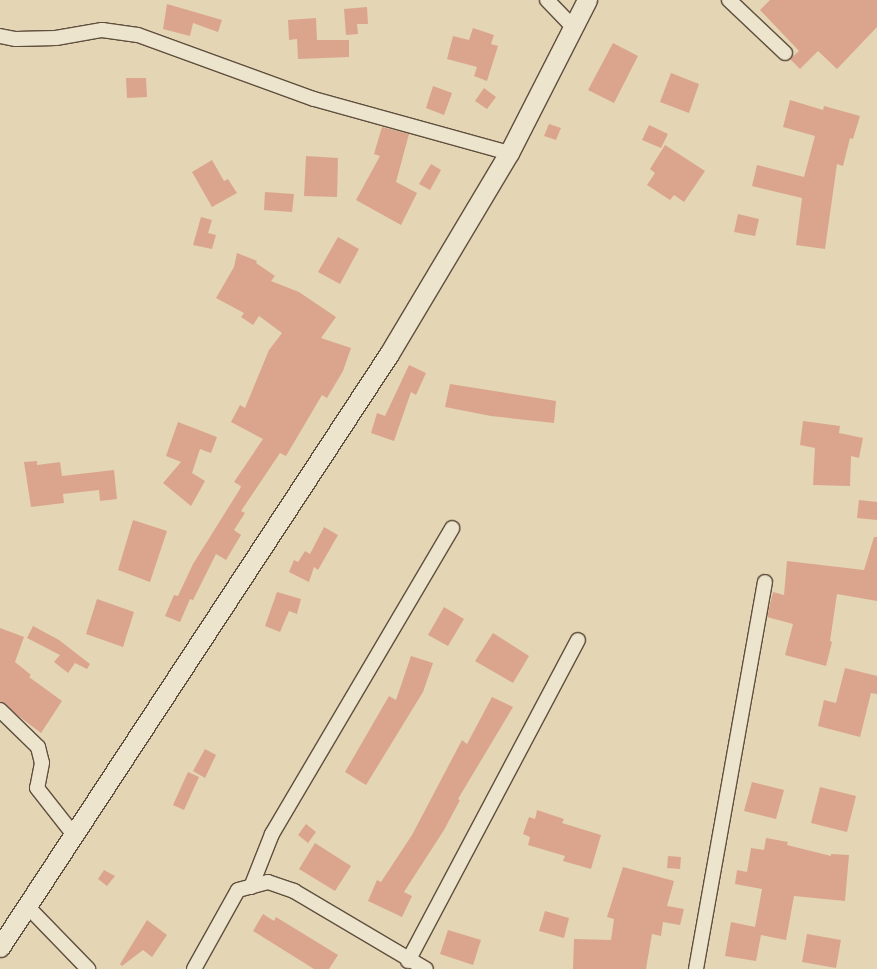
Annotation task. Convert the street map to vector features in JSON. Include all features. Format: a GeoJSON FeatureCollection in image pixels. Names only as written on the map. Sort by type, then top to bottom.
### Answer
{"type":"FeatureCollection","features":[{"type":"Feature","properties":{"kind":"main road"},"geometry":{"type":"LineString","coordinates":[[0,947],[389,354],[509,152],[574,28],[587,0]]}},
{"type":"Feature","properties":{"kind":"street"},"geometry":{"type":"LineString","coordinates":[[547,0],[574,28]]}},
{"type":"Feature","properties":{"kind":"street"},"geometry":{"type":"LineString","coordinates":[[729,0],[785,53]]}},
{"type":"Feature","properties":{"kind":"street"},"geometry":{"type":"LineString","coordinates":[[0,36],[16,39],[56,38],[102,30],[138,35],[314,99],[509,152]]}},
{"type":"Feature","properties":{"kind":"street"},"geometry":{"type":"LineString","coordinates":[[251,887],[272,834],[452,528]]}},
{"type":"Feature","properties":{"kind":"street"},"geometry":{"type":"LineString","coordinates":[[696,969],[765,582]]}},
{"type":"Feature","properties":{"kind":"street"},"geometry":{"type":"LineString","coordinates":[[408,961],[578,640]]}},
{"type":"Feature","properties":{"kind":"street"},"geometry":{"type":"LineString","coordinates":[[0,710],[38,747],[42,763],[37,788],[74,836]]}},
{"type":"Feature","properties":{"kind":"street"},"geometry":{"type":"LineString","coordinates":[[194,969],[238,890],[268,882],[294,891],[408,961],[426,969]]}},
{"type":"Feature","properties":{"kind":"street"},"geometry":{"type":"LineString","coordinates":[[27,906],[88,969]]}},
{"type":"Feature","properties":{"kind":"building"},"geometry":{"type":"Polygon","coordinates":[[[770,0],[877,0],[877,27],[837,69],[818,51],[800,69],[790,59],[799,51],[760,10],[770,0]]]}},
{"type":"Feature","properties":{"kind":"building"},"geometry":{"type":"Polygon","coordinates":[[[167,4],[222,20],[218,32],[193,23],[190,36],[163,29],[167,4]]]}},
{"type":"Feature","properties":{"kind":"building"},"geometry":{"type":"Polygon","coordinates":[[[367,7],[368,24],[357,24],[358,34],[346,35],[344,9],[367,7]]]}},
{"type":"Feature","properties":{"kind":"building"},"geometry":{"type":"Polygon","coordinates":[[[316,18],[317,40],[349,40],[349,57],[298,59],[297,39],[289,40],[288,20],[316,18]]]}},
{"type":"Feature","properties":{"kind":"building"},"geometry":{"type":"Polygon","coordinates":[[[473,28],[494,35],[491,44],[498,46],[487,81],[474,76],[477,67],[447,59],[453,36],[469,40],[473,28]]]}},
{"type":"Feature","properties":{"kind":"building"},"geometry":{"type":"Polygon","coordinates":[[[613,43],[638,56],[614,103],[588,90],[613,43]]]}},
{"type":"Feature","properties":{"kind":"building"},"geometry":{"type":"Polygon","coordinates":[[[671,73],[699,84],[689,113],[660,102],[671,73]]]}},
{"type":"Feature","properties":{"kind":"building"},"geometry":{"type":"Polygon","coordinates":[[[126,78],[146,78],[147,97],[127,98],[126,78]]]}},
{"type":"Feature","properties":{"kind":"building"},"geometry":{"type":"Polygon","coordinates":[[[433,86],[452,93],[444,115],[426,108],[433,86]]]}},
{"type":"Feature","properties":{"kind":"building"},"geometry":{"type":"Polygon","coordinates":[[[484,88],[496,97],[487,109],[475,101],[484,88]]]}},
{"type":"Feature","properties":{"kind":"building"},"geometry":{"type":"Polygon","coordinates":[[[790,100],[823,110],[824,106],[860,116],[853,139],[850,138],[843,166],[837,164],[825,249],[796,245],[802,198],[752,186],[757,165],[804,177],[815,136],[783,127],[790,100]]]}},
{"type":"Feature","properties":{"kind":"building"},"geometry":{"type":"Polygon","coordinates":[[[549,124],[561,128],[556,140],[544,136],[549,124]]]}},
{"type":"Feature","properties":{"kind":"building"},"geometry":{"type":"Polygon","coordinates":[[[649,125],[668,134],[661,148],[642,140],[649,125]]]}},
{"type":"Feature","properties":{"kind":"building"},"geometry":{"type":"Polygon","coordinates":[[[382,127],[409,134],[396,182],[417,193],[401,225],[356,200],[380,156],[374,154],[382,127]]]}},
{"type":"Feature","properties":{"kind":"building"},"geometry":{"type":"Polygon","coordinates":[[[665,145],[705,171],[684,202],[674,195],[670,200],[647,185],[655,173],[650,169],[665,145]]]}},
{"type":"Feature","properties":{"kind":"building"},"geometry":{"type":"Polygon","coordinates":[[[306,156],[338,158],[337,197],[304,196],[306,156]]]}},
{"type":"Feature","properties":{"kind":"building"},"geometry":{"type":"Polygon","coordinates":[[[212,160],[224,181],[228,179],[237,193],[212,207],[192,172],[212,160]]]}},
{"type":"Feature","properties":{"kind":"building"},"geometry":{"type":"Polygon","coordinates":[[[431,164],[441,170],[430,190],[419,184],[431,164]]]}},
{"type":"Feature","properties":{"kind":"building"},"geometry":{"type":"Polygon","coordinates":[[[265,192],[294,194],[292,212],[264,210],[265,192]]]}},
{"type":"Feature","properties":{"kind":"building"},"geometry":{"type":"Polygon","coordinates":[[[738,214],[759,219],[755,236],[734,232],[738,214]]]}},
{"type":"Feature","properties":{"kind":"building"},"geometry":{"type":"Polygon","coordinates":[[[201,217],[212,220],[208,233],[216,235],[212,249],[193,245],[201,217]]]}},
{"type":"Feature","properties":{"kind":"building"},"geometry":{"type":"Polygon","coordinates":[[[338,237],[359,249],[340,284],[318,272],[338,237]]]}},
{"type":"Feature","properties":{"kind":"building"},"geometry":{"type":"Polygon","coordinates":[[[237,253],[257,261],[256,263],[275,276],[271,281],[299,292],[336,317],[321,338],[351,348],[343,371],[327,398],[322,395],[286,456],[280,453],[241,511],[245,513],[234,530],[241,535],[226,560],[216,554],[193,600],[190,599],[180,622],[165,616],[174,595],[178,596],[193,564],[240,489],[241,486],[234,482],[263,439],[231,422],[240,405],[245,408],[269,350],[282,333],[259,316],[253,325],[241,317],[244,313],[216,298],[234,267],[237,253]]]}},
{"type":"Feature","properties":{"kind":"building"},"geometry":{"type":"Polygon","coordinates":[[[409,365],[426,373],[416,395],[411,392],[394,441],[371,433],[377,413],[385,416],[409,365]]]}},
{"type":"Feature","properties":{"kind":"building"},"geometry":{"type":"Polygon","coordinates":[[[450,384],[556,401],[554,423],[491,416],[445,407],[450,384]]]}},
{"type":"Feature","properties":{"kind":"building"},"geometry":{"type":"Polygon","coordinates":[[[803,421],[840,426],[839,433],[863,438],[859,458],[851,456],[850,486],[813,485],[815,448],[800,445],[803,421]]]}},
{"type":"Feature","properties":{"kind":"building"},"geometry":{"type":"Polygon","coordinates":[[[178,422],[217,437],[211,453],[200,449],[192,473],[205,481],[191,506],[163,483],[181,462],[166,456],[178,422]]]}},
{"type":"Feature","properties":{"kind":"building"},"geometry":{"type":"Polygon","coordinates":[[[37,461],[37,465],[60,462],[62,476],[114,470],[117,499],[100,501],[99,490],[63,494],[64,503],[31,507],[24,462],[37,461]]]}},
{"type":"Feature","properties":{"kind":"building"},"geometry":{"type":"Polygon","coordinates":[[[859,500],[877,502],[877,520],[857,518],[859,500]]]}},
{"type":"Feature","properties":{"kind":"building"},"geometry":{"type":"Polygon","coordinates":[[[133,520],[167,531],[150,582],[118,570],[133,520]]]}},
{"type":"Feature","properties":{"kind":"building"},"geometry":{"type":"Polygon","coordinates":[[[324,527],[338,535],[318,570],[314,567],[309,582],[289,572],[294,560],[298,562],[305,551],[310,554],[324,527]]]}},
{"type":"Feature","properties":{"kind":"building"},"geometry":{"type":"Polygon","coordinates":[[[874,537],[877,537],[877,601],[837,594],[830,641],[832,642],[826,666],[785,655],[793,624],[767,617],[773,592],[784,595],[787,561],[864,570],[874,537]]]}},
{"type":"Feature","properties":{"kind":"building"},"geometry":{"type":"Polygon","coordinates":[[[277,592],[301,599],[297,614],[289,611],[280,632],[265,626],[277,592]]]}},
{"type":"Feature","properties":{"kind":"building"},"geometry":{"type":"Polygon","coordinates":[[[97,599],[134,612],[123,647],[86,634],[97,599]]]}},
{"type":"Feature","properties":{"kind":"building"},"geometry":{"type":"Polygon","coordinates":[[[444,607],[464,619],[448,646],[428,635],[444,607]]]}},
{"type":"Feature","properties":{"kind":"building"},"geometry":{"type":"Polygon","coordinates":[[[33,626],[59,640],[90,664],[87,669],[75,663],[68,673],[54,662],[60,655],[27,638],[33,626]]]}},
{"type":"Feature","properties":{"kind":"building"},"geometry":{"type":"Polygon","coordinates":[[[0,628],[24,637],[15,662],[31,675],[29,677],[62,701],[41,733],[0,702],[0,628]]]}},
{"type":"Feature","properties":{"kind":"building"},"geometry":{"type":"Polygon","coordinates":[[[493,633],[529,656],[513,683],[475,661],[493,633]]]}},
{"type":"Feature","properties":{"kind":"building"},"geometry":{"type":"Polygon","coordinates":[[[411,656],[433,663],[423,692],[366,785],[345,772],[389,696],[396,700],[411,656]]]}},
{"type":"Feature","properties":{"kind":"building"},"geometry":{"type":"Polygon","coordinates":[[[845,668],[877,676],[877,694],[871,693],[860,737],[818,726],[824,700],[836,703],[845,668]]]}},
{"type":"Feature","properties":{"kind":"building"},"geometry":{"type":"Polygon","coordinates":[[[492,697],[513,707],[458,799],[460,800],[444,830],[404,892],[412,896],[402,917],[368,901],[377,880],[381,882],[412,835],[462,740],[467,744],[492,697]]]}},
{"type":"Feature","properties":{"kind":"building"},"geometry":{"type":"Polygon","coordinates":[[[205,749],[216,755],[205,778],[193,771],[205,749]]]}},
{"type":"Feature","properties":{"kind":"building"},"geometry":{"type":"Polygon","coordinates":[[[188,772],[199,777],[184,810],[173,805],[188,772]]]}},
{"type":"Feature","properties":{"kind":"building"},"geometry":{"type":"Polygon","coordinates":[[[752,782],[784,790],[776,819],[744,811],[752,782]]]}},
{"type":"Feature","properties":{"kind":"building"},"geometry":{"type":"Polygon","coordinates":[[[820,787],[856,796],[847,832],[811,823],[820,787]]]}},
{"type":"Feature","properties":{"kind":"building"},"geometry":{"type":"Polygon","coordinates":[[[537,810],[564,819],[562,823],[601,835],[591,869],[563,861],[565,856],[528,845],[530,837],[523,834],[529,817],[535,819],[537,810]]]}},
{"type":"Feature","properties":{"kind":"building"},"geometry":{"type":"Polygon","coordinates":[[[306,824],[316,832],[308,843],[298,835],[306,824]]]}},
{"type":"Feature","properties":{"kind":"building"},"geometry":{"type":"Polygon","coordinates":[[[766,838],[788,842],[787,845],[831,856],[831,854],[849,855],[845,901],[794,896],[786,940],[761,935],[756,961],[725,956],[731,922],[755,927],[762,889],[735,884],[737,870],[747,872],[751,848],[764,850],[766,838]]]}},
{"type":"Feature","properties":{"kind":"building"},"geometry":{"type":"Polygon","coordinates":[[[315,843],[351,866],[335,891],[299,869],[315,843]]]}},
{"type":"Feature","properties":{"kind":"building"},"geometry":{"type":"Polygon","coordinates":[[[668,856],[681,857],[680,869],[667,868],[668,856]]]}},
{"type":"Feature","properties":{"kind":"building"},"geometry":{"type":"Polygon","coordinates":[[[623,867],[674,881],[667,906],[684,909],[680,925],[663,922],[661,936],[652,934],[646,969],[573,969],[574,939],[611,940],[614,919],[607,917],[623,867]]]}},
{"type":"Feature","properties":{"kind":"building"},"geometry":{"type":"Polygon","coordinates":[[[104,870],[115,876],[107,886],[98,879],[104,870]]]}},
{"type":"Feature","properties":{"kind":"building"},"geometry":{"type":"Polygon","coordinates":[[[545,911],[569,918],[564,938],[539,931],[545,911]]]}},
{"type":"Feature","properties":{"kind":"building"},"geometry":{"type":"Polygon","coordinates":[[[263,914],[274,921],[276,917],[338,955],[329,969],[314,969],[253,931],[263,914]]]}},
{"type":"Feature","properties":{"kind":"building"},"geometry":{"type":"Polygon","coordinates":[[[147,920],[167,935],[152,957],[143,950],[122,966],[120,964],[147,920]]]}},
{"type":"Feature","properties":{"kind":"building"},"geometry":{"type":"Polygon","coordinates":[[[448,930],[481,940],[473,965],[440,954],[448,930]]]}},
{"type":"Feature","properties":{"kind":"building"},"geometry":{"type":"Polygon","coordinates":[[[807,934],[841,940],[836,968],[802,962],[807,934]]]}}]}
